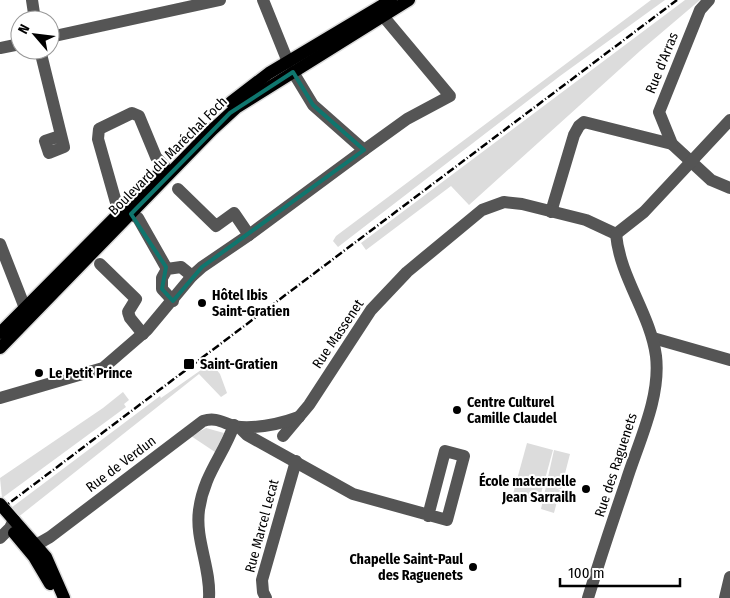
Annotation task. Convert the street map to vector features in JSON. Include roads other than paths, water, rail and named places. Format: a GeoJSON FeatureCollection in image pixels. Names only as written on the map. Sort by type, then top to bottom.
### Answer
{"type":"FeatureCollection","features":[{"type":"Feature","properties":{"kind":"main road","name":"Boulevard du Maréchal Foch"},"geometry":{"type":"LineString","coordinates":[[0,333],[103,229],[126,212],[230,113],[291,67],[391,0]]}},
{"type":"Feature","properties":{"kind":"main road","name":"Boulevard du Maréchal Foch"},"geometry":{"type":"LineString","coordinates":[[0,356],[83,265],[165,167],[234,99],[410,0]]}},
{"type":"Feature","properties":{"kind":"main road","name":"Boulevard du Maréchal Foch"},"geometry":{"type":"LineString","coordinates":[[0,342],[103,229]]}},
{"type":"Feature","properties":{"kind":"main road","name":"Boulevard du Maréchal Foch"},"geometry":{"type":"LineString","coordinates":[[0,348],[83,265]]}},
{"type":"Feature","properties":{"kind":"main road"},"geometry":{"type":"LineString","coordinates":[[0,504],[23,543],[43,570],[55,598]]}},
{"type":"Feature","properties":{"kind":"main road"},"geometry":{"type":"LineString","coordinates":[[0,517],[12,524],[36,545],[53,571],[64,598]]}},
{"type":"Feature","properties":{"kind":"street"},"geometry":{"type":"LineString","coordinates":[[60,36],[220,0]]}},
{"type":"Feature","properties":{"kind":"street"},"geometry":{"type":"LineString","coordinates":[[263,0],[291,67],[313,104],[364,150]]}},
{"type":"Feature","properties":{"kind":"street","name":"Rue d'Arras"},"geometry":{"type":"LineString","coordinates":[[709,0],[700,10],[659,112],[672,144],[711,180],[730,188]]}},
{"type":"Feature","properties":{"kind":"street"},"geometry":{"type":"LineString","coordinates":[[0,398],[103,368],[143,334],[173,301],[192,276],[407,119],[450,96],[383,16]]}},
{"type":"Feature","properties":{"kind":"street"},"geometry":{"type":"LineString","coordinates":[[42,60],[60,136]]}},
{"type":"Feature","properties":{"kind":"street"},"geometry":{"type":"LineString","coordinates":[[165,167],[156,157],[139,116],[132,113],[107,123],[99,129],[98,139],[117,206],[138,218],[167,269]]}},
{"type":"Feature","properties":{"kind":"street"},"geometry":{"type":"LineString","coordinates":[[616,234],[644,212],[730,120]]}},
{"type":"Feature","properties":{"kind":"street"},"geometry":{"type":"LineString","coordinates":[[551,212],[574,135],[579,126],[584,122],[672,144]]}},
{"type":"Feature","properties":{"kind":"street"},"geometry":{"type":"LineString","coordinates":[[178,189],[216,226],[234,213],[250,235]]}},
{"type":"Feature","properties":{"kind":"street","name":"Rue Massenet"},"geometry":{"type":"LineString","coordinates":[[276,432],[299,417],[309,405],[371,310],[406,272],[461,226],[493,204],[504,202],[522,204],[586,220],[616,234]]}},
{"type":"Feature","properties":{"kind":"street","name":"Rue des Raguenets"},"geometry":{"type":"LineString","coordinates":[[588,598],[648,416],[655,384],[656,360],[653,338],[618,253],[616,234]]}},
{"type":"Feature","properties":{"kind":"street"},"geometry":{"type":"LineString","coordinates":[[0,244],[25,308]]}},
{"type":"Feature","properties":{"kind":"street"},"geometry":{"type":"LineString","coordinates":[[100,264],[136,299],[128,312],[130,318],[143,334]]}},
{"type":"Feature","properties":{"kind":"street"},"geometry":{"type":"LineString","coordinates":[[167,269],[181,267],[192,276]]}},
{"type":"Feature","properties":{"kind":"street"},"geometry":{"type":"LineString","coordinates":[[167,269],[162,278],[162,289],[173,301]]}},
{"type":"Feature","properties":{"kind":"street"},"geometry":{"type":"LineString","coordinates":[[653,338],[730,360]]}},
{"type":"Feature","properties":{"kind":"street","name":"Rue de Verdun"},"geometry":{"type":"LineString","coordinates":[[36,545],[203,421],[217,419],[237,426]]}},
{"type":"Feature","properties":{"kind":"street"},"geometry":{"type":"LineString","coordinates":[[237,426],[276,432]]}},
{"type":"Feature","properties":{"kind":"street"},"geometry":{"type":"LineString","coordinates":[[237,426],[247,435],[353,494],[428,516],[447,520],[464,456],[445,451],[428,516]]}},
{"type":"Feature","properties":{"kind":"street"},"geometry":{"type":"LineString","coordinates":[[209,598],[210,585],[199,528],[199,511],[209,473],[237,426]]}},
{"type":"Feature","properties":{"kind":"street"},"geometry":{"type":"LineString","coordinates":[[266,444],[276,445],[276,432]]}},
{"type":"Feature","properties":{"kind":"street"},"geometry":{"type":"LineString","coordinates":[[266,444],[260,435],[276,432]]}},
{"type":"Feature","properties":{"kind":"street"},"geometry":{"type":"LineString","coordinates":[[276,432],[282,446],[293,459]]}},
{"type":"Feature","properties":{"kind":"street","name":"Rue Marcel Lecat"},"geometry":{"type":"LineString","coordinates":[[266,598],[263,592],[262,580],[293,459]]}},
{"type":"Feature","properties":{"kind":"street"},"geometry":{"type":"LineString","coordinates":[[0,538],[12,524]]}},
{"type":"Feature","properties":{"kind":"street"},"geometry":{"type":"LineString","coordinates":[[23,543],[36,545]]}},
{"type":"Feature","properties":{"kind":"street"},"geometry":{"type":"LineString","coordinates":[[724,598],[730,577]]}},
{"type":"Feature","properties":{"kind":"railway"},"geometry":{"type":"LineString","coordinates":[[0,510],[677,0]]}},
{"type":"Feature","properties":{"kind":"place","name":"Hôtel Ibis Saint-Gratien"},"geometry":{"type":"Point","coordinates":[202,303]}},
{"type":"Feature","properties":{"kind":"place","name":"Saint-Gratien"},"geometry":{"type":"Point","coordinates":[189,364]}},
{"type":"Feature","properties":{"kind":"place","name":"Le Petit Prince"},"geometry":{"type":"Point","coordinates":[39,373]}},
{"type":"Feature","properties":{"kind":"place","name":"Centre Culturel Camille Claudel"},"geometry":{"type":"Point","coordinates":[457,410]}},
{"type":"Feature","properties":{"kind":"place","name":"École maternelle Jean Sarrailh"},"geometry":{"type":"Point","coordinates":[586,489]}},
{"type":"Feature","properties":{"kind":"place","name":"Chapelle Saint-Paul des Raguenets"},"geometry":{"type":"Point","coordinates":[473,567]}}]}
